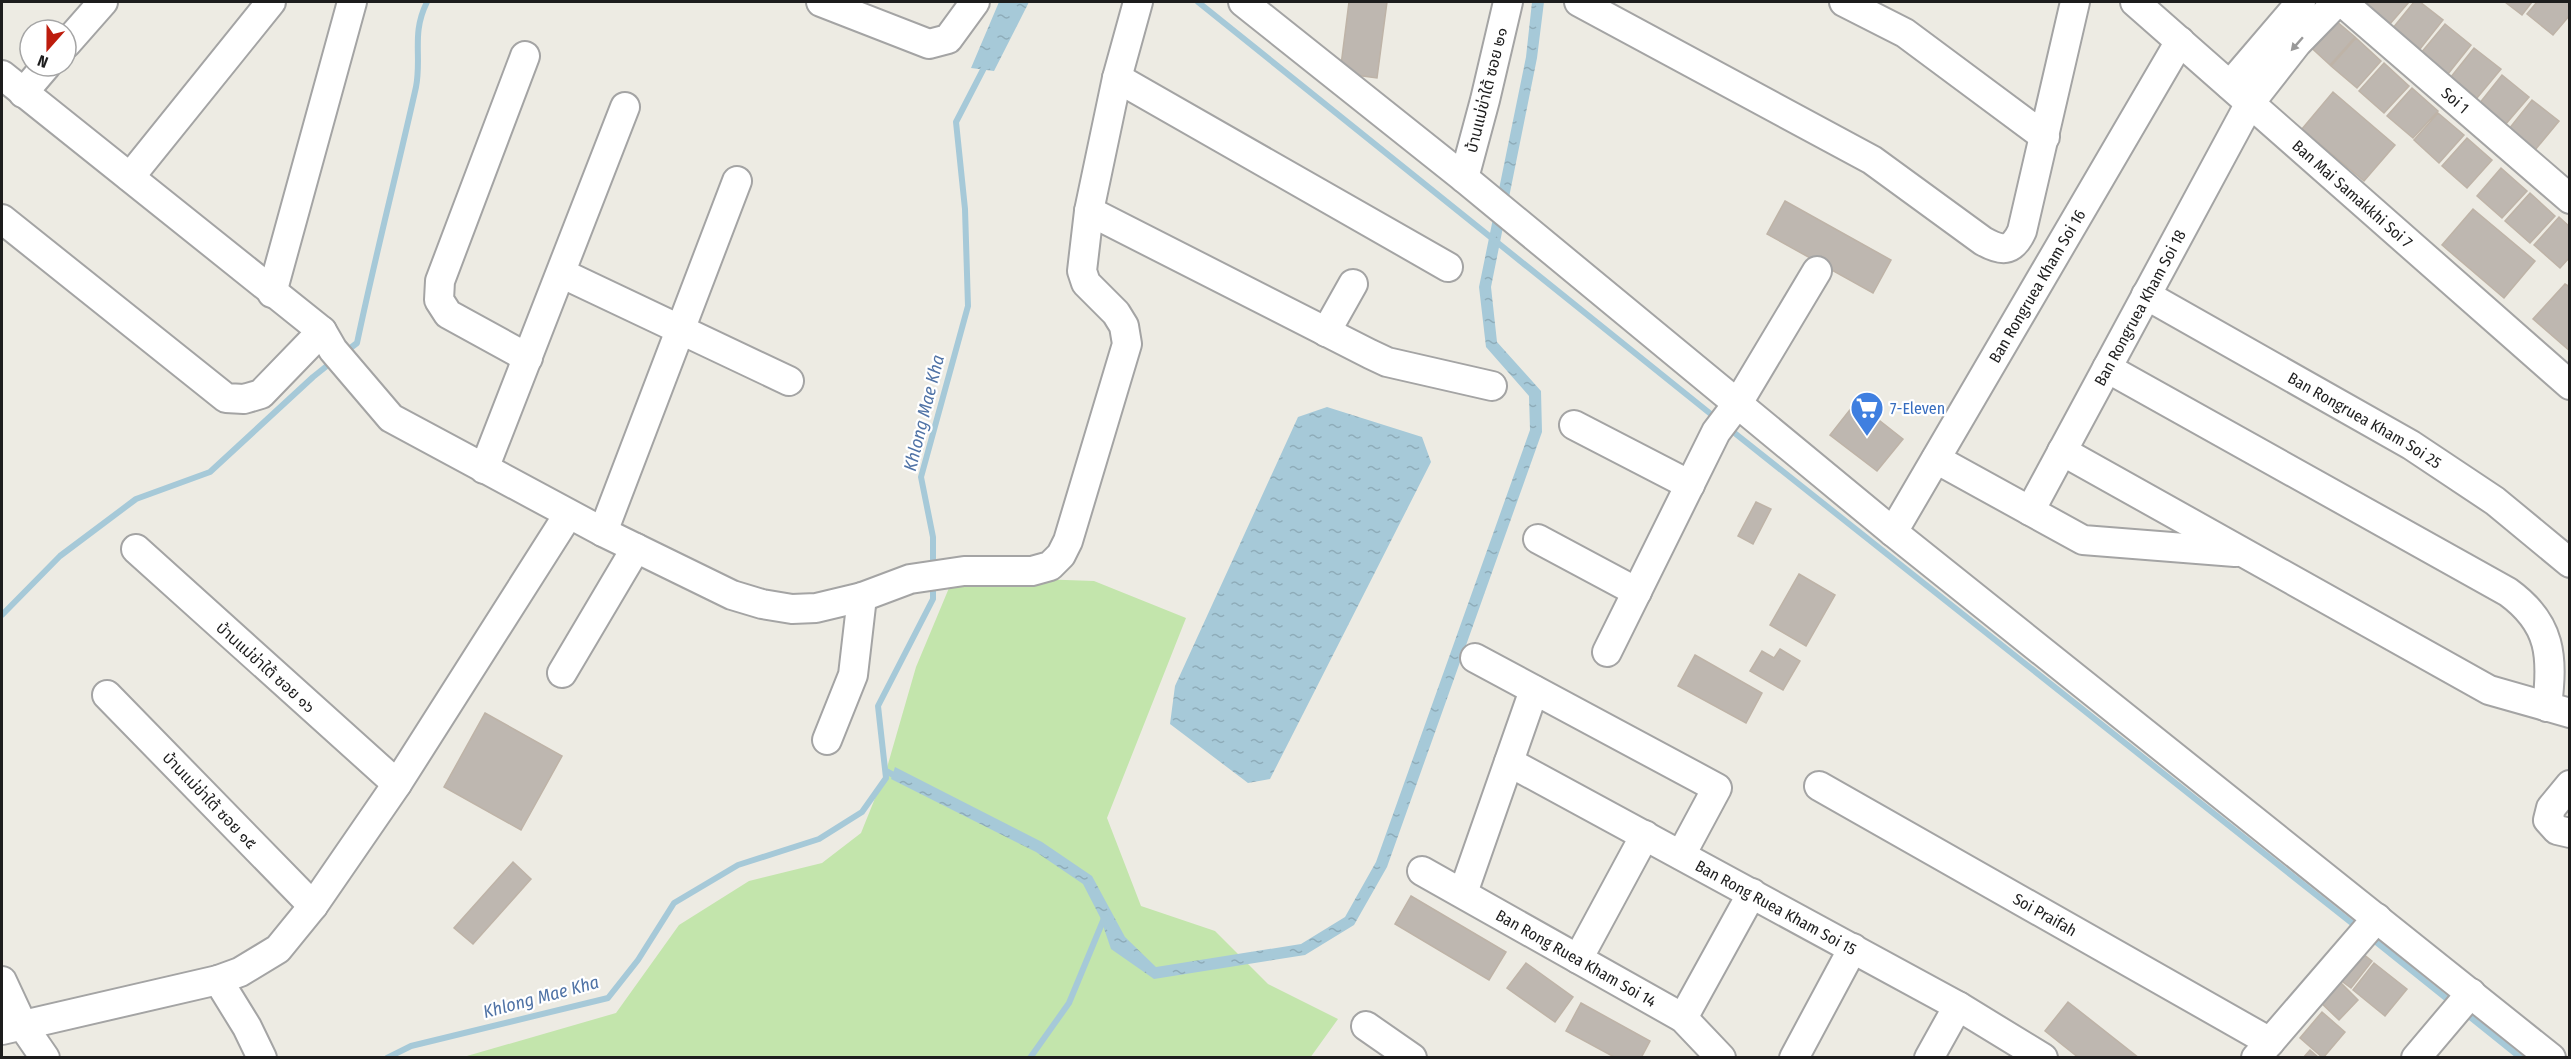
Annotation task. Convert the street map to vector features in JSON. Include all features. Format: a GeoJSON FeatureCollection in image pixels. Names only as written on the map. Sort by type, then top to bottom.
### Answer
{"type":"FeatureCollection","features":[{"type":"Feature","properties":{"kind":"street"},"geometry":{"type":"LineString","coordinates":[[78,30],[103,2]]}},
{"type":"Feature","properties":{"kind":"street"},"geometry":{"type":"LineString","coordinates":[[130,177],[271,2]]}},
{"type":"Feature","properties":{"kind":"street"},"geometry":{"type":"LineString","coordinates":[[272,293],[352,2]]}},
{"type":"Feature","properties":{"kind":"street"},"geometry":{"type":"LineString","coordinates":[[821,2],[929,44],[948,39],[975,2]]}},
{"type":"Feature","properties":{"kind":"street"},"geometry":{"type":"LineString","coordinates":[[2,75],[272,293],[334,349],[391,418],[568,515],[732,595],[762,604],[792,609],[816,608],[862,597],[910,579],[964,571],[1032,571],[1050,566],[1061,555],[1068,541],[1127,344],[1124,326],[1116,313],[1086,283],[1082,271],[1089,212],[1117,78],[1138,2]]}},
{"type":"Feature","properties":{"kind":"street"},"geometry":{"type":"LineString","coordinates":[[1243,2],[1268,10],[1474,186],[1893,532],[2367,930],[2463,1002],[2551,1058]]}},
{"type":"Feature","properties":{"kind":"street","name":"บ้านแม่ข่าใต้ ซอย ๒๑"},"geometry":{"type":"LineString","coordinates":[[1474,186],[1485,100],[1508,2]]}},
{"type":"Feature","properties":{"kind":"street"},"geometry":{"type":"LineString","coordinates":[[1579,2],[1872,160],[1996,248],[2007,248],[2017,242],[2075,2]]}},
{"type":"Feature","properties":{"kind":"street"},"geometry":{"type":"LineString","coordinates":[[1844,2],[1905,33],[2044,137]]}},
{"type":"Feature","properties":{"kind":"street","name":"Ban Mai Samakkhi Soi 7"},"geometry":{"type":"LineString","coordinates":[[2135,2],[2570,385]]}},
{"type":"Feature","properties":{"kind":"street"},"geometry":{"type":"LineString","coordinates":[[2240,94],[2301,2]]}},
{"type":"Feature","properties":{"kind":"street"},"geometry":{"type":"LineString","coordinates":[[2240,94],[2297,43],[2337,2]]}},
{"type":"Feature","properties":{"kind":"street","name":"Soi 1"},"geometry":{"type":"LineString","coordinates":[[2342,2],[2570,199]]}},
{"type":"Feature","properties":{"kind":"street","name":"Ban Rongruea Kham Soi 16"},"geometry":{"type":"LineString","coordinates":[[1893,532],[2180,41]]}},
{"type":"Feature","properties":{"kind":"street"},"geometry":{"type":"LineString","coordinates":[[525,56],[440,281],[439,300],[448,314],[528,358]]}},
{"type":"Feature","properties":{"kind":"street"},"geometry":{"type":"LineString","coordinates":[[23,93],[36,78]]}},
{"type":"Feature","properties":{"kind":"street"},"geometry":{"type":"LineString","coordinates":[[1117,78],[1448,267]]}},
{"type":"Feature","properties":{"kind":"street","name":"Ban Rongruea Kham Soi 18"},"geometry":{"type":"LineString","coordinates":[[2030,511],[2146,296],[2240,94]]}},
{"type":"Feature","properties":{"kind":"street"},"geometry":{"type":"LineString","coordinates":[[484,469],[626,107]]}},
{"type":"Feature","properties":{"kind":"street"},"geometry":{"type":"LineString","coordinates":[[603,532],[737,181]]}},
{"type":"Feature","properties":{"kind":"street"},"geometry":{"type":"LineString","coordinates":[[1089,212],[1387,362],[1492,386]]}},
{"type":"Feature","properties":{"kind":"street"},"geometry":{"type":"LineString","coordinates":[[2,219],[226,398],[244,399],[261,394],[334,349]]}},
{"type":"Feature","properties":{"kind":"street"},"geometry":{"type":"LineString","coordinates":[[1607,652],[1716,432],[1738,403],[1817,271]]}},
{"type":"Feature","properties":{"kind":"street"},"geometry":{"type":"LineString","coordinates":[[561,273],[789,381]]}},
{"type":"Feature","properties":{"kind":"street"},"geometry":{"type":"LineString","coordinates":[[1326,332],[1353,284]]}},
{"type":"Feature","properties":{"kind":"street","name":"Ban Rongruea Kham Soi 25"},"geometry":{"type":"LineString","coordinates":[[2146,296],[2411,446],[2495,501],[2570,563]]}},
{"type":"Feature","properties":{"kind":"street"},"geometry":{"type":"LineString","coordinates":[[2062,451],[2488,690],[2558,710],[2545,637],[2537,619],[2525,605],[2508,592],[2107,368]]}},
{"type":"Feature","properties":{"kind":"street"},"geometry":{"type":"LineString","coordinates":[[1574,425],[1690,485]]}},
{"type":"Feature","properties":{"kind":"street"},"geometry":{"type":"LineString","coordinates":[[1936,459],[2083,540],[2246,553]]}},
{"type":"Feature","properties":{"kind":"street"},"geometry":{"type":"LineString","coordinates":[[12,1028],[218,980],[240,972],[278,949],[313,906],[397,784],[568,515]]}},
{"type":"Feature","properties":{"kind":"street"},"geometry":{"type":"LineString","coordinates":[[1538,539],[1636,592]]}},
{"type":"Feature","properties":{"kind":"street"},"geometry":{"type":"LineString","coordinates":[[562,673],[636,548]]}},
{"type":"Feature","properties":{"kind":"street","name":"บ้านแม่ข่าใต้ ซอย ๑๖"},"geometry":{"type":"LineString","coordinates":[[136,549],[397,784]]}},
{"type":"Feature","properties":{"kind":"street"},"geometry":{"type":"LineString","coordinates":[[827,740],[853,675],[862,597]]}},
{"type":"Feature","properties":{"kind":"street"},"geometry":{"type":"LineString","coordinates":[[1475,658],[1717,788],[1681,855]]}},
{"type":"Feature","properties":{"kind":"street"},"geometry":{"type":"LineString","coordinates":[[1463,893],[1534,690]]}},
{"type":"Feature","properties":{"kind":"street","name":"บ้านแม่ข่าใต้ ซอย ๑๕"},"geometry":{"type":"LineString","coordinates":[[107,695],[313,906]]}},
{"type":"Feature","properties":{"kind":"street","name":"Ban Rong Ruea Kham Soi 15"},"geometry":{"type":"LineString","coordinates":[[1509,762],[1958,1006],[2043,1058]]}},
{"type":"Feature","properties":{"kind":"street"},"geometry":{"type":"LineString","coordinates":[[2570,785],[2551,807],[2548,820],[2557,830],[2570,833]]}},
{"type":"Feature","properties":{"kind":"street","name":"Soi Praifah"},"geometry":{"type":"LineString","coordinates":[[1819,786],[2263,1050]]}},
{"type":"Feature","properties":{"kind":"street"},"geometry":{"type":"LineString","coordinates":[[1578,959],[1645,835]]}},
{"type":"Feature","properties":{"kind":"street","name":"Ban Rong Ruea Kham Soi 14"},"geometry":{"type":"LineString","coordinates":[[1422,871],[1683,1018],[1722,1058]]}},
{"type":"Feature","properties":{"kind":"street"},"geometry":{"type":"LineString","coordinates":[[1683,1018],[1752,893]]}},
{"type":"Feature","properties":{"kind":"street"},"geometry":{"type":"LineString","coordinates":[[2263,1050],[2367,930]]}},
{"type":"Feature","properties":{"kind":"street"},"geometry":{"type":"LineString","coordinates":[[1794,1058],[1853,948]]}},
{"type":"Feature","properties":{"kind":"street"},"geometry":{"type":"LineString","coordinates":[[218,980],[247,1027],[262,1058]]}},
{"type":"Feature","properties":{"kind":"street"},"geometry":{"type":"LineString","coordinates":[[2,981],[12,1028],[45,1058]]}},
{"type":"Feature","properties":{"kind":"street"},"geometry":{"type":"LineString","coordinates":[[2416,1058],[2463,1002]]}},
{"type":"Feature","properties":{"kind":"street"},"geometry":{"type":"LineString","coordinates":[[1929,1058],[1958,1006]]}},
{"type":"Feature","properties":{"kind":"street"},"geometry":{"type":"LineString","coordinates":[[1366,1026],[1412,1058]]}},
{"type":"Feature","properties":{"kind":"green space"},"geometry":{"type":"Polygon","coordinates":[[[954,576],[1094,581],[1186,618],[1107,818],[1141,906],[1215,931],[1268,984],[1338,1019],[1310,1058],[460,1058],[616,1013],[679,925],[749,881],[822,863],[861,833],[886,771],[916,667],[954,576]]]}},
{"type":"Feature","properties":{"kind":"water"},"geometry":{"type":"Polygon","coordinates":[[[999,2],[1029,2],[994,71],[971,68],[999,2]]]}},
{"type":"Feature","properties":{"kind":"water"},"geometry":{"type":"Polygon","coordinates":[[[1532,2],[1544,2],[1537,58],[1491,287],[1497,342],[1541,391],[1542,432],[1387,867],[1354,925],[1305,955],[1154,979],[1111,949],[1100,917],[1083,884],[1036,852],[891,779],[895,767],[1042,842],[1092,876],[1125,937],[1156,967],[1301,944],[1345,917],[1376,862],[1530,430],[1529,396],[1486,347],[1479,287],[1526,57],[1532,2]]]}},
{"type":"Feature","properties":{"kind":"water"},"geometry":{"type":"Polygon","coordinates":[[[1327,407],[1422,437],[1431,462],[1270,779],[1248,783],[1170,724],[1175,686],[1298,417],[1327,407]]]}},
{"type":"Feature","properties":{"kind":"building"},"geometry":{"type":"Polygon","coordinates":[[[1349,2],[1387,2],[1377,78],[1340,73],[1349,2]]]}},
{"type":"Feature","properties":{"kind":"building"},"geometry":{"type":"Polygon","coordinates":[[[2365,2],[2409,2],[2390,24],[2365,2]]]}},
{"type":"Feature","properties":{"kind":"building"},"geometry":{"type":"Polygon","coordinates":[[[2414,2],[2420,2],[2443,20],[2420,49],[2393,28],[2414,2]]]}},
{"type":"Feature","properties":{"kind":"building"},"geometry":{"type":"Polygon","coordinates":[[[2505,2],[2532,2],[2522,15],[2505,2]]]}},
{"type":"Feature","properties":{"kind":"building"},"geometry":{"type":"Polygon","coordinates":[[[2537,2],[2570,2],[2570,15],[2553,35],[2527,14],[2537,2]]]}},
{"type":"Feature","properties":{"kind":"building"},"geometry":{"type":"Polygon","coordinates":[[[2329,15],[2355,37],[2330,65],[2305,42],[2329,15]]]}},
{"type":"Feature","properties":{"kind":"building"},"geometry":{"type":"Polygon","coordinates":[[[2445,24],[2471,45],[2448,74],[2421,53],[2445,24]]]}},
{"type":"Feature","properties":{"kind":"building"},"geometry":{"type":"Polygon","coordinates":[[[2356,38],[2381,61],[2357,88],[2331,66],[2356,38]]]}},
{"type":"Feature","properties":{"kind":"building"},"geometry":{"type":"Polygon","coordinates":[[[2474,48],[2501,69],[2477,98],[2451,77],[2474,48]]]}},
{"type":"Feature","properties":{"kind":"building"},"geometry":{"type":"Polygon","coordinates":[[[2384,63],[2409,86],[2384,113],[2359,91],[2384,63]]]}},
{"type":"Feature","properties":{"kind":"building"},"geometry":{"type":"Polygon","coordinates":[[[2502,75],[2529,97],[2505,125],[2479,104],[2502,75]]]}},
{"type":"Feature","properties":{"kind":"building"},"geometry":{"type":"Polygon","coordinates":[[[2412,88],[2438,111],[2413,138],[2387,116],[2412,88]]]}},
{"type":"Feature","properties":{"kind":"building"},"geometry":{"type":"Polygon","coordinates":[[[2333,92],[2395,145],[2364,181],[2302,129],[2333,92]]]}},
{"type":"Feature","properties":{"kind":"building"},"geometry":{"type":"Polygon","coordinates":[[[2532,100],[2559,121],[2535,150],[2509,129],[2532,100]]]}},
{"type":"Feature","properties":{"kind":"building"},"geometry":{"type":"Polygon","coordinates":[[[2438,113],[2464,135],[2439,163],[2414,140],[2438,113]]]}},
{"type":"Feature","properties":{"kind":"building"},"geometry":{"type":"Polygon","coordinates":[[[2467,138],[2492,160],[2467,188],[2442,166],[2467,138]]]}},
{"type":"Feature","properties":{"kind":"building"},"geometry":{"type":"Polygon","coordinates":[[[2501,168],[2527,191],[2502,218],[2477,196],[2501,168]]]}},
{"type":"Feature","properties":{"kind":"building"},"geometry":{"type":"Polygon","coordinates":[[[2530,193],[2555,216],[2530,243],[2505,221],[2530,193]]]}},
{"type":"Feature","properties":{"kind":"building"},"geometry":{"type":"Polygon","coordinates":[[[1785,201],[1891,260],[1873,293],[1767,234],[1785,201]]]}},
{"type":"Feature","properties":{"kind":"building"},"geometry":{"type":"Polygon","coordinates":[[[2473,209],[2535,261],[2504,298],[2442,245],[2473,209]]]}},
{"type":"Feature","properties":{"kind":"building"},"geometry":{"type":"Polygon","coordinates":[[[2559,217],[2570,227],[2570,257],[2560,268],[2534,245],[2559,217]]]}},
{"type":"Feature","properties":{"kind":"building"},"geometry":{"type":"Polygon","coordinates":[[[2565,284],[2570,287],[2570,351],[2533,319],[2565,284]]]}},
{"type":"Feature","properties":{"kind":"building","name":"7-Eleven"},"geometry":{"type":"Polygon","coordinates":[[[1856,402],[1903,439],[1877,471],[1830,435],[1856,402]]]}},
{"type":"Feature","properties":{"kind":"building"},"geometry":{"type":"Polygon","coordinates":[[[1756,502],[1771,509],[1753,544],[1738,536],[1756,502]]]}},
{"type":"Feature","properties":{"kind":"building"},"geometry":{"type":"Polygon","coordinates":[[[1799,574],[1835,595],[1806,646],[1770,625],[1799,574]]]}},
{"type":"Feature","properties":{"kind":"building"},"geometry":{"type":"Polygon","coordinates":[[[1780,649],[1800,661],[1783,690],[1750,671],[1762,651],[1774,658],[1780,649]]]}},
{"type":"Feature","properties":{"kind":"building"},"geometry":{"type":"Polygon","coordinates":[[[1695,655],[1762,693],[1746,723],[1678,686],[1695,655]]]}},
{"type":"Feature","properties":{"kind":"building"},"geometry":{"type":"Polygon","coordinates":[[[485,713],[562,756],[521,830],[444,787],[485,713]]]}},
{"type":"Feature","properties":{"kind":"building"},"geometry":{"type":"Polygon","coordinates":[[[513,862],[531,879],[473,944],[454,928],[513,862]]]}},
{"type":"Feature","properties":{"kind":"building"},"geometry":{"type":"Polygon","coordinates":[[[1411,896],[1506,952],[1489,980],[1395,924],[1411,896]]]}},
{"type":"Feature","properties":{"kind":"building"},"geometry":{"type":"Polygon","coordinates":[[[2357,949],[2372,961],[2351,988],[2335,976],[2357,949]]]}},
{"type":"Feature","properties":{"kind":"building"},"geometry":{"type":"Polygon","coordinates":[[[1526,963],[1573,997],[1555,1022],[1507,988],[1526,963]]]}},
{"type":"Feature","properties":{"kind":"building"},"geometry":{"type":"Polygon","coordinates":[[[2374,963],[2407,989],[2385,1016],[2353,990],[2374,963]]]}},
{"type":"Feature","properties":{"kind":"building"},"geometry":{"type":"Polygon","coordinates":[[[2337,979],[2358,1000],[2339,1020],[2317,999],[2337,979]]]}},
{"type":"Feature","properties":{"kind":"building"},"geometry":{"type":"Polygon","coordinates":[[[2068,1002],[2139,1058],[2079,1058],[2045,1031],[2068,1002]]]}},
{"type":"Feature","properties":{"kind":"building"},"geometry":{"type":"Polygon","coordinates":[[[1581,1003],[1650,1041],[1641,1058],[1616,1058],[1566,1031],[1581,1003]]]}},
{"type":"Feature","properties":{"kind":"building"},"geometry":{"type":"Polygon","coordinates":[[[2322,1012],[2345,1032],[2323,1058],[2300,1038],[2322,1012]]]}},
{"type":"Feature","properties":{"kind":"building"},"geometry":{"type":"Polygon","coordinates":[[[2310,1050],[2319,1058],[2303,1058],[2310,1050]]]}},
{"type":"Feature","properties":{"kind":"waterway"},"geometry":{"type":"LineString","coordinates":[[344,353],[357,343],[416,87],[419,24],[427,2]]}},
{"type":"Feature","properties":{"kind":"waterway"},"geometry":{"type":"LineString","coordinates":[[1198,2],[1717,419]]}},
{"type":"Feature","properties":{"kind":"waterway","name":"Khlong Mae Kha"},"geometry":{"type":"LineString","coordinates":[[933,567],[933,537],[921,477],[968,306],[965,209],[956,122],[986,64]]}},
{"type":"Feature","properties":{"kind":"waterway"},"geometry":{"type":"LineString","coordinates":[[2,615],[60,556],[136,499],[210,472],[333,361]]}},
{"type":"Feature","properties":{"kind":"waterway"},"geometry":{"type":"LineString","coordinates":[[1727,427],[2358,928]]}},
{"type":"Feature","properties":{"kind":"waterway","name":"Khlong Mae Kha"},"geometry":{"type":"LineString","coordinates":[[387,1058],[411,1046],[608,998],[638,960],[674,903],[738,865],[819,839],[862,812],[886,778],[878,706],[933,599],[933,583]]}},
{"type":"Feature","properties":{"kind":"waterway"},"geometry":{"type":"LineString","coordinates":[[886,771],[899,778]]}},
{"type":"Feature","properties":{"kind":"waterway"},"geometry":{"type":"LineString","coordinates":[[1030,1058],[1069,1003],[1105,916]]}},
{"type":"Feature","properties":{"kind":"waterway"},"geometry":{"type":"LineString","coordinates":[[2371,938],[2452,1003]]}},
{"type":"Feature","properties":{"kind":"waterway"},"geometry":{"type":"LineString","coordinates":[[2465,1013],[2521,1058]]}},
{"type":"Feature","properties":{"kind":"place","name":"7-Eleven"},"geometry":{"type":"Point","coordinates":[1867,437]}}]}
